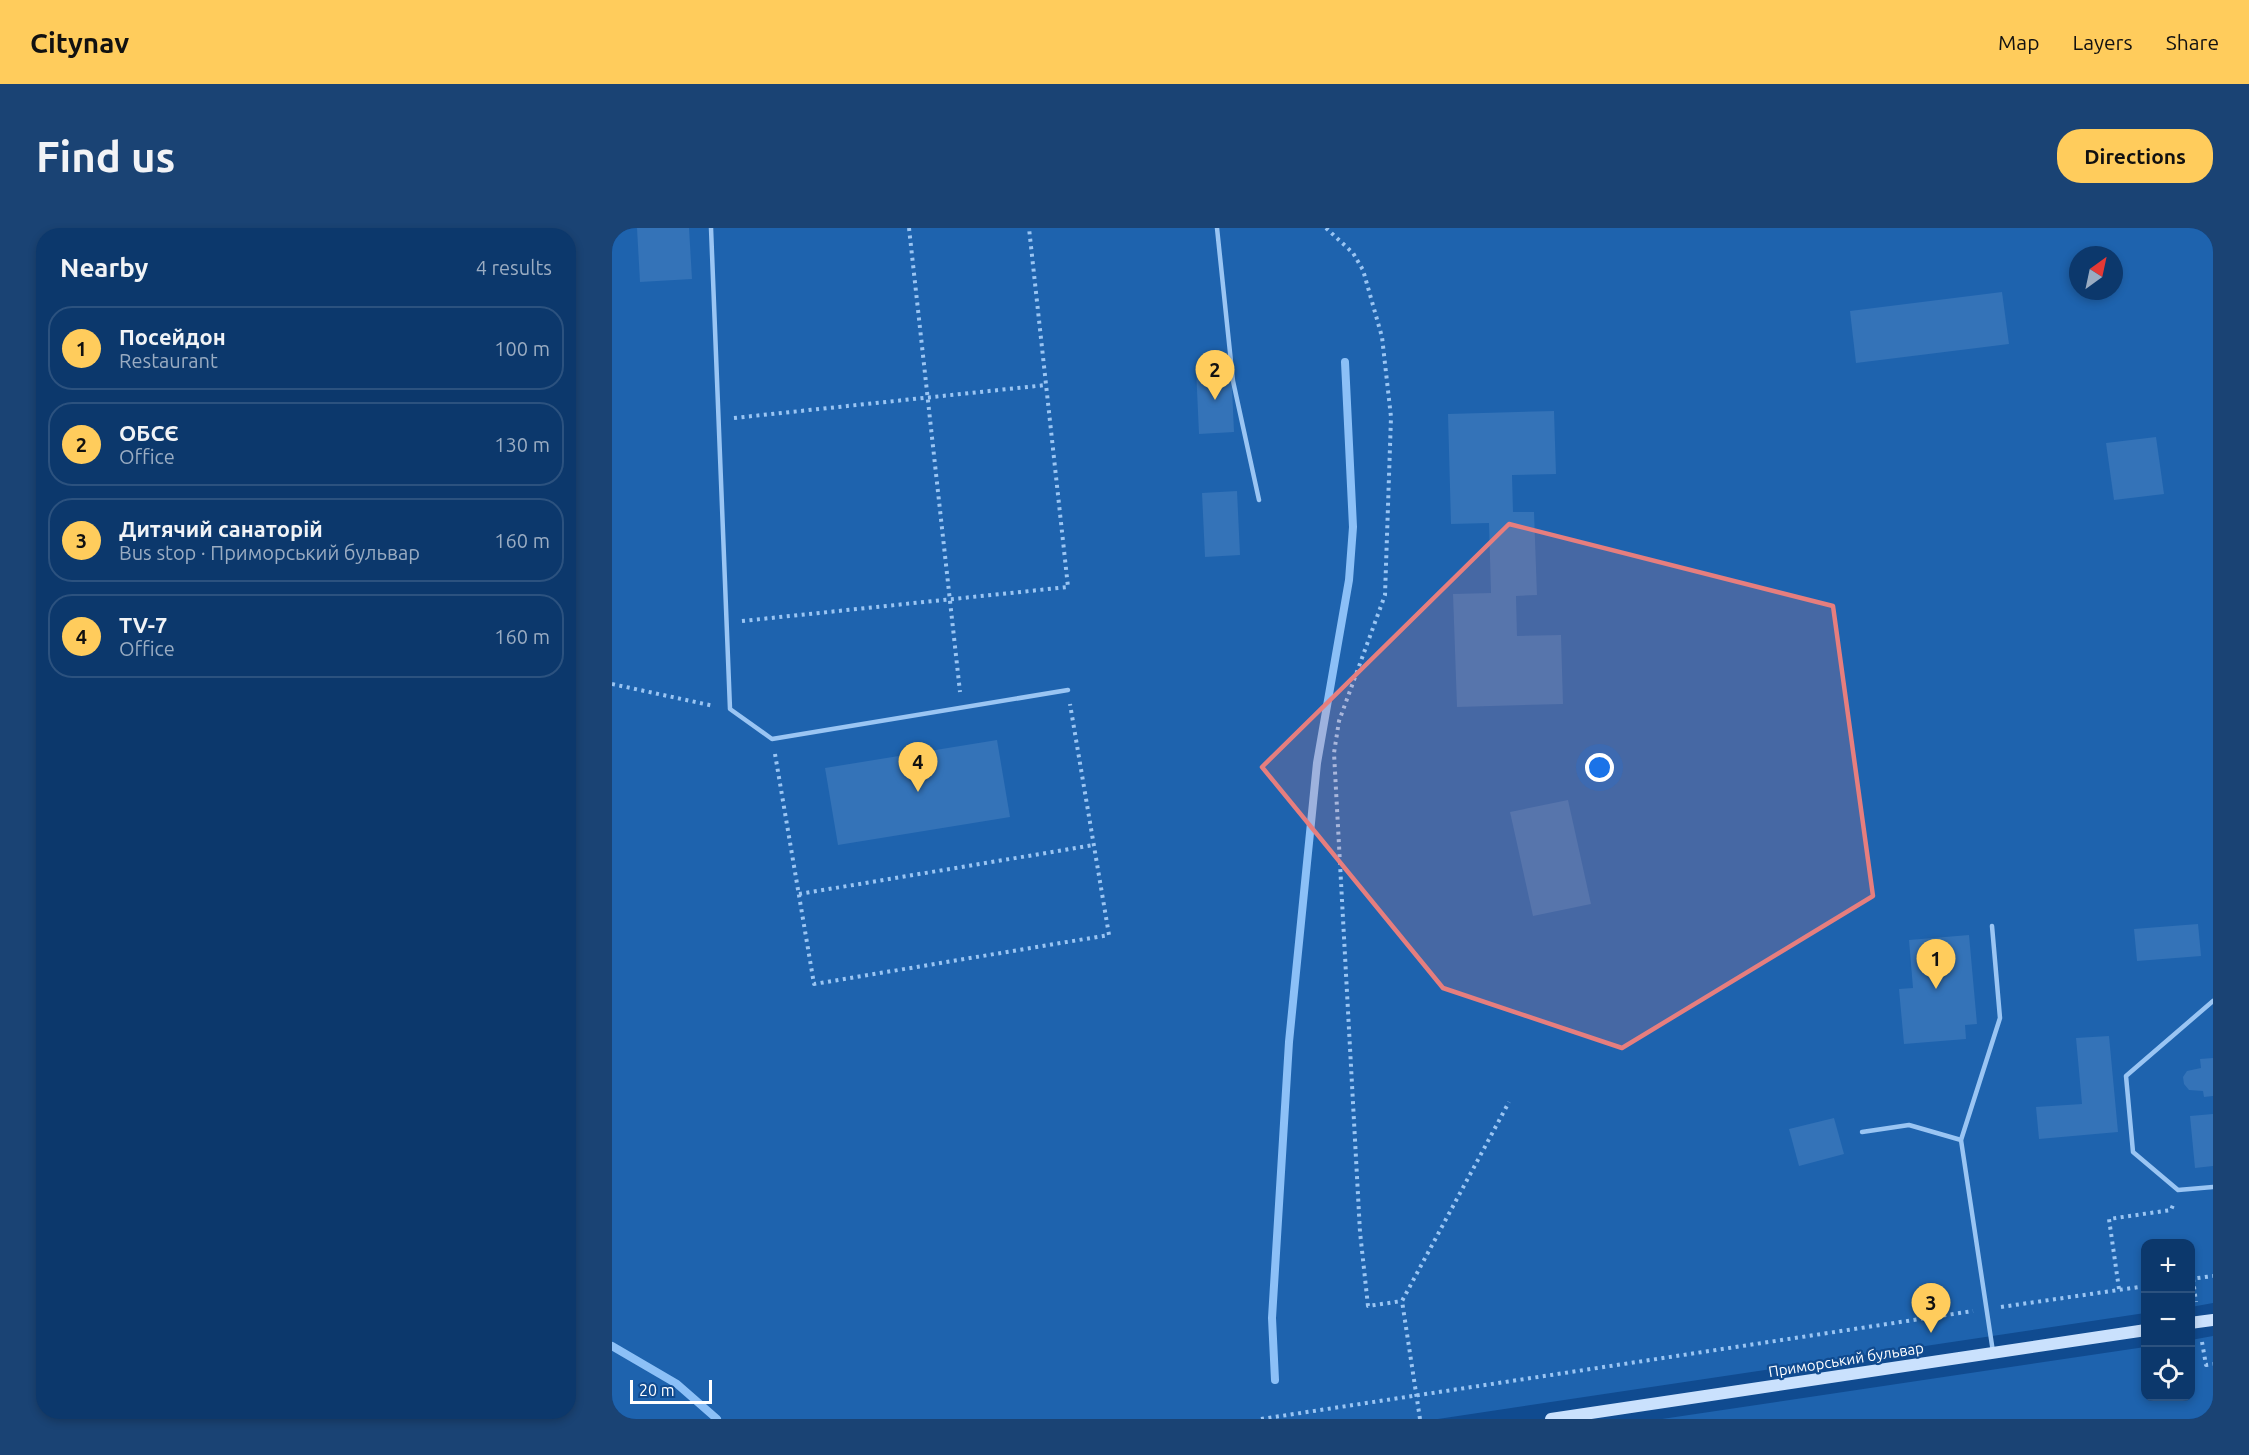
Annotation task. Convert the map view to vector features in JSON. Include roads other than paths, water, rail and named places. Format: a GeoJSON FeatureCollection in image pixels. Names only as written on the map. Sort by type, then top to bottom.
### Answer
{"type":"FeatureCollection","features":[{"type":"Feature","properties":{"kind":"street"},"geometry":{"type":"LineString","coordinates":[[2195,1322],[2213,1320]]}},
{"type":"Feature","properties":{"kind":"street","name":"Приморський бульвар"},"geometry":{"type":"LineString","coordinates":[[1551,1419],[2141,1331]]}},
{"type":"Feature","properties":{"kind":"lane"},"geometry":{"type":"LineString","coordinates":[[711,228],[730,709],[772,739],[1068,690]]}},
{"type":"Feature","properties":{"kind":"lane"},"geometry":{"type":"LineString","coordinates":[[1217,228],[1233,381],[1259,500]]}},
{"type":"Feature","properties":{"kind":"lane"},"geometry":{"type":"LineString","coordinates":[[1992,926],[2000,1018],[1961,1140],[1993,1353]]}},
{"type":"Feature","properties":{"kind":"lane"},"geometry":{"type":"LineString","coordinates":[[2213,1001],[2126,1076],[2133,1152],[2178,1190],[2213,1187]]}},
{"type":"Feature","properties":{"kind":"lane"},"geometry":{"type":"LineString","coordinates":[[1862,1132],[1909,1125],[1961,1140]]}},
{"type":"Feature","properties":{"kind":"waterway"},"geometry":{"type":"LineString","coordinates":[[1275,1380],[1272,1318],[1289,1042],[1317,763],[1349,580],[1353,527],[1345,362]]}},
{"type":"Feature","properties":{"kind":"waterway"},"geometry":{"type":"LineString","coordinates":[[612,1346],[677,1384],[717,1419]]}},
{"type":"Feature","properties":{"kind":"place","name":"ОБСЄ"},"geometry":{"type":"Point","coordinates":[1215,400]}},
{"type":"Feature","properties":{"kind":"place","name":"TV-7"},"geometry":{"type":"Point","coordinates":[918,792]}},
{"type":"Feature","properties":{"kind":"place","name":"Посейдон"},"geometry":{"type":"Point","coordinates":[1936,989]}},
{"type":"Feature","properties":{"kind":"place","name":"Дитячий санаторій"},"geometry":{"type":"Point","coordinates":[1931,1333]}}]}
